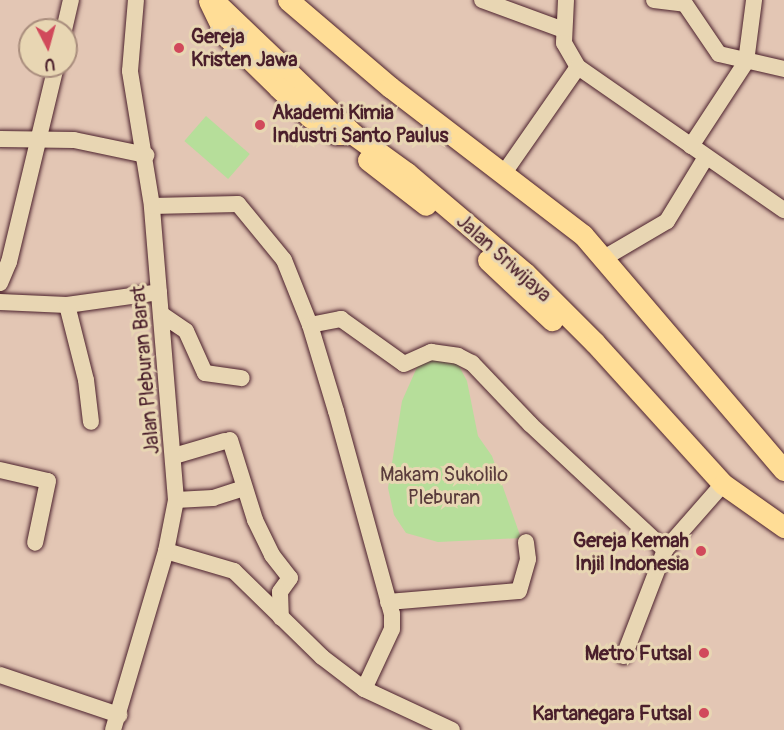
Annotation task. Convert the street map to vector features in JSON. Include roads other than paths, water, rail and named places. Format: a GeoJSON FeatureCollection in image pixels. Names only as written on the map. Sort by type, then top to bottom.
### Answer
{"type":"FeatureCollection","features":[{"type":"Feature","properties":{"kind":"main road","name":"Jalan Sriwijaya"},"geometry":{"type":"LineString","coordinates":[[211,0],[353,134],[407,172],[525,273],[595,343],[682,442],[723,484],[784,527]]}},
{"type":"Feature","properties":{"kind":"main road"},"geometry":{"type":"LineString","coordinates":[[288,0],[375,75],[569,223],[604,258],[784,470]]}},
{"type":"Feature","properties":{"kind":"street"},"geometry":{"type":"LineString","coordinates":[[67,18],[71,0]]}},
{"type":"Feature","properties":{"kind":"street","name":"Jalan Pleburan Barat"},"geometry":{"type":"LineString","coordinates":[[116,722],[166,551],[176,500],[152,206],[146,155],[130,70],[136,0]]}},
{"type":"Feature","properties":{"kind":"street"},"geometry":{"type":"LineString","coordinates":[[482,0],[564,30]]}},
{"type":"Feature","properties":{"kind":"street"},"geometry":{"type":"LineString","coordinates":[[566,0],[565,48],[578,67],[784,210]]}},
{"type":"Feature","properties":{"kind":"street"},"geometry":{"type":"LineString","coordinates":[[654,0],[685,4],[716,51],[746,62],[784,69]]}},
{"type":"Feature","properties":{"kind":"street"},"geometry":{"type":"LineString","coordinates":[[691,146],[746,62],[754,0]]}},
{"type":"Feature","properties":{"kind":"street"},"geometry":{"type":"LineString","coordinates":[[504,173],[578,67]]}},
{"type":"Feature","properties":{"kind":"street"},"geometry":{"type":"LineString","coordinates":[[0,283],[40,137],[53,78]]}},
{"type":"Feature","properties":{"kind":"street"},"geometry":{"type":"LineString","coordinates":[[0,139],[40,137],[146,155]]}},
{"type":"Feature","properties":{"kind":"street"},"geometry":{"type":"LineString","coordinates":[[604,258],[667,221],[706,157]]}},
{"type":"Feature","properties":{"kind":"street"},"geometry":{"type":"LineString","coordinates":[[152,206],[233,203],[243,207],[284,260],[310,325],[388,602],[392,629],[364,689]]}},
{"type":"Feature","properties":{"kind":"street"},"geometry":{"type":"LineString","coordinates":[[0,302],[67,305],[159,292]]}},
{"type":"Feature","properties":{"kind":"street"},"geometry":{"type":"LineString","coordinates":[[67,305],[86,380],[91,422]]}},
{"type":"Feature","properties":{"kind":"street"},"geometry":{"type":"LineString","coordinates":[[161,314],[186,331],[204,373],[242,378]]}},
{"type":"Feature","properties":{"kind":"street"},"geometry":{"type":"LineString","coordinates":[[310,325],[340,319],[404,364],[431,352],[449,354],[472,363],[530,424],[665,550]]}},
{"type":"Feature","properties":{"kind":"street"},"geometry":{"type":"LineString","coordinates":[[174,456],[227,441],[272,555],[290,578],[280,592],[281,618]]}},
{"type":"Feature","properties":{"kind":"street"},"geometry":{"type":"LineString","coordinates":[[0,470],[48,482],[35,543]]}},
{"type":"Feature","properties":{"kind":"street"},"geometry":{"type":"LineString","coordinates":[[624,656],[665,550],[723,484]]}},
{"type":"Feature","properties":{"kind":"street"},"geometry":{"type":"LineString","coordinates":[[176,500],[213,498],[244,488]]}},
{"type":"Feature","properties":{"kind":"street"},"geometry":{"type":"LineString","coordinates":[[388,602],[519,591],[528,558],[526,542]]}},
{"type":"Feature","properties":{"kind":"street"},"geometry":{"type":"LineString","coordinates":[[166,551],[234,571],[281,618],[364,689],[452,730]]}},
{"type":"Feature","properties":{"kind":"street"},"geometry":{"type":"LineString","coordinates":[[0,675],[116,722]]}},
{"type":"Feature","properties":{"kind":"place","name":"Gereja Kristen Jawa"},"geometry":{"type":"Point","coordinates":[179,48]}},
{"type":"Feature","properties":{"kind":"place","name":"Akademi Kimia Industri Santo Paulus"},"geometry":{"type":"Point","coordinates":[260,125]}},
{"type":"Feature","properties":{"kind":"place","name":"Gereja Kemah Injil Indonesia"},"geometry":{"type":"Point","coordinates":[701,551]}},
{"type":"Feature","properties":{"kind":"place","name":"Metro Futsal"},"geometry":{"type":"Point","coordinates":[704,653]}},
{"type":"Feature","properties":{"kind":"place","name":"Kartanegara Futsal"},"geometry":{"type":"Point","coordinates":[704,713]}},
{"type":"Feature","properties":{"kind":"park label","name":"Makam Sukolilo Pleburan"},"geometry":{"type":"Point","coordinates":[444,486]}}]}
